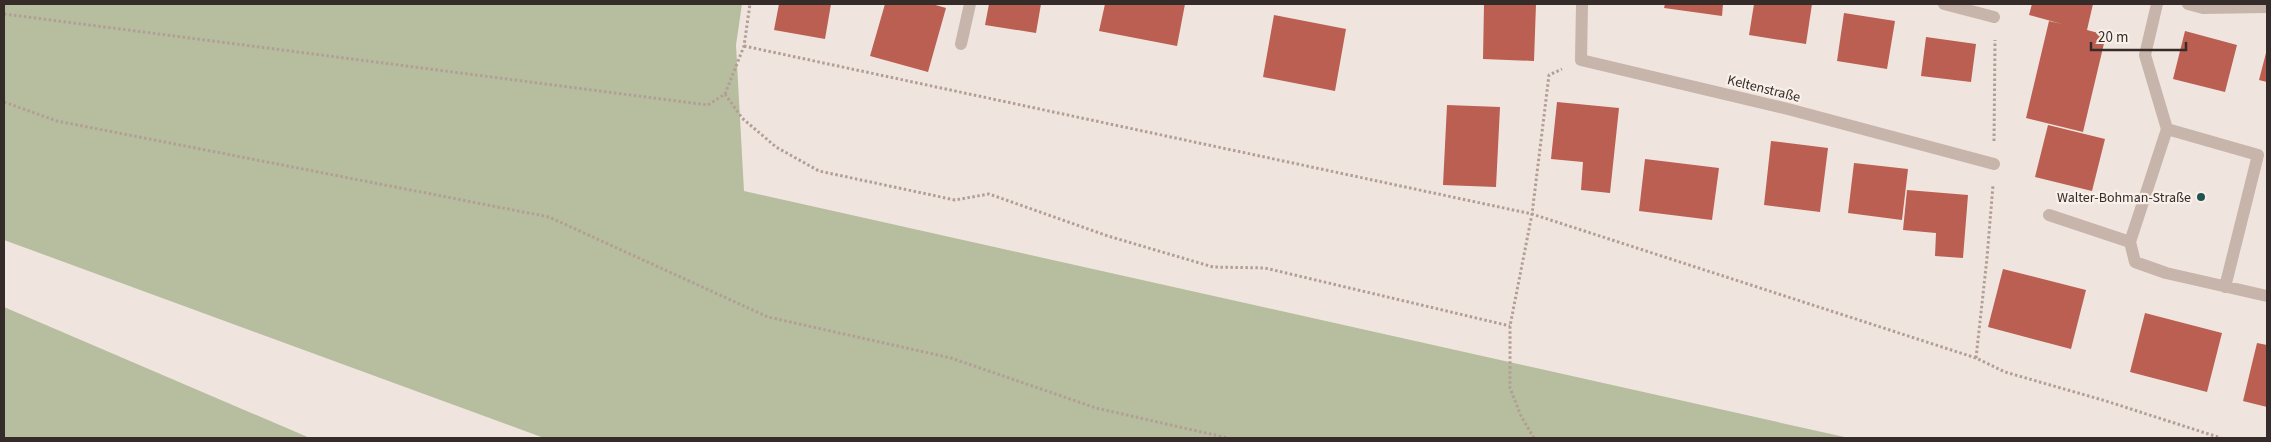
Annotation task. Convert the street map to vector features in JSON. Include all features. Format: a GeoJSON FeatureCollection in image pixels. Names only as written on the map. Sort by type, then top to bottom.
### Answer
{"type":"FeatureCollection","features":[{"type":"Feature","properties":{"kind":"street"},"geometry":{"type":"LineString","coordinates":[[960,44],[970,4]]}},
{"type":"Feature","properties":{"kind":"street"},"geometry":{"type":"LineString","coordinates":[[1581,60],[1582,4]]}},
{"type":"Feature","properties":{"kind":"street"},"geometry":{"type":"LineString","coordinates":[[1944,4],[1994,17]]}},
{"type":"Feature","properties":{"kind":"street"},"geometry":{"type":"LineString","coordinates":[[2157,4],[2144,55],[2167,129],[2130,242],[2135,262],[2166,272],[2267,296]]}},
{"type":"Feature","properties":{"kind":"street"},"geometry":{"type":"LineString","coordinates":[[2188,4],[2203,8],[2267,7]]}},
{"type":"Feature","properties":{"kind":"street","name":"Keltenstraße"},"geometry":{"type":"LineString","coordinates":[[1581,60],[1788,109],[1994,164]]}},
{"type":"Feature","properties":{"kind":"street"},"geometry":{"type":"LineString","coordinates":[[2167,129],[2258,154],[2225,287]]}},
{"type":"Feature","properties":{"kind":"street"},"geometry":{"type":"LineString","coordinates":[[2049,215],[2130,242]]}},
{"type":"Feature","properties":{"kind":"path"},"geometry":{"type":"LineString","coordinates":[[4,14],[708,105],[724,94],[744,46],[750,4]]}},
{"type":"Feature","properties":{"kind":"path"},"geometry":{"type":"LineString","coordinates":[[744,46],[1532,214],[1976,358],[2005,372],[2106,401],[2221,438]]}},
{"type":"Feature","properties":{"kind":"path"},"geometry":{"type":"LineString","coordinates":[[1534,438],[1521,416],[1510,388],[1510,326],[1532,214],[1549,75],[1581,60]]}},
{"type":"Feature","properties":{"kind":"path"},"geometry":{"type":"LineString","coordinates":[[724,94],[742,118],[776,146],[819,171],[955,200],[989,194],[1108,236],[1213,267],[1265,268],[1510,326]]}},
{"type":"Feature","properties":{"kind":"path"},"geometry":{"type":"LineString","coordinates":[[4,102],[57,121],[549,217],[768,317],[951,358],[1096,408],[1228,438]]}},
{"type":"Feature","properties":{"kind":"green space"},"geometry":{"type":"Polygon","coordinates":[[[4,4],[742,4],[736,45],[744,191],[1849,438],[544,438],[4,240],[4,4]]]}},
{"type":"Feature","properties":{"kind":"green space"},"geometry":{"type":"Polygon","coordinates":[[[4,307],[310,438],[4,438],[4,307]]]}},
{"type":"Feature","properties":{"kind":"building"},"geometry":{"type":"Polygon","coordinates":[[[779,4],[831,4],[825,39],[774,30],[779,4]]]}},
{"type":"Feature","properties":{"kind":"building"},"geometry":{"type":"Polygon","coordinates":[[[885,4],[932,4],[946,8],[928,72],[870,56],[885,4]]]}},
{"type":"Feature","properties":{"kind":"building"},"geometry":{"type":"Polygon","coordinates":[[[989,4],[1041,4],[1036,33],[985,25],[989,4]]]}},
{"type":"Feature","properties":{"kind":"building"},"geometry":{"type":"Polygon","coordinates":[[[1105,4],[1185,4],[1177,46],[1099,31],[1105,4]]]}},
{"type":"Feature","properties":{"kind":"building"},"geometry":{"type":"Polygon","coordinates":[[[1484,4],[1536,4],[1534,61],[1483,59],[1484,4]]]}},
{"type":"Feature","properties":{"kind":"building"},"geometry":{"type":"Polygon","coordinates":[[[1665,4],[1723,4],[1722,16],[1664,8],[1665,4]]]}},
{"type":"Feature","properties":{"kind":"building"},"geometry":{"type":"Polygon","coordinates":[[[1754,4],[1812,4],[1806,44],[1749,35],[1754,4]]]}},
{"type":"Feature","properties":{"kind":"building"},"geometry":{"type":"Polygon","coordinates":[[[2032,4],[2093,4],[2087,30],[2106,35],[2083,132],[2026,118],[2049,21],[2062,24],[2029,15],[2032,4]]]}},
{"type":"Feature","properties":{"kind":"building"},"geometry":{"type":"Polygon","coordinates":[[[1844,13],[1895,21],[1887,69],[1837,61],[1844,13]]]}},
{"type":"Feature","properties":{"kind":"building"},"geometry":{"type":"Polygon","coordinates":[[[1274,15],[1346,29],[1335,91],[1263,77],[1274,15]]]}},
{"type":"Feature","properties":{"kind":"building"},"geometry":{"type":"Polygon","coordinates":[[[2185,31],[2237,45],[2225,92],[2173,79],[2185,31]]]}},
{"type":"Feature","properties":{"kind":"building"},"geometry":{"type":"Polygon","coordinates":[[[1926,37],[1976,44],[1971,82],[1921,76],[1926,37]]]}},
{"type":"Feature","properties":{"kind":"building"},"geometry":{"type":"Polygon","coordinates":[[[2267,49],[2267,82],[2259,80],[2267,49]]]}},
{"type":"Feature","properties":{"kind":"building"},"geometry":{"type":"Polygon","coordinates":[[[1557,102],[1619,108],[1610,193],[1581,190],[1583,162],[1551,159],[1557,102]]]}},
{"type":"Feature","properties":{"kind":"building"},"geometry":{"type":"Polygon","coordinates":[[[1447,105],[1500,107],[1496,187],[1443,185],[1447,105]]]}},
{"type":"Feature","properties":{"kind":"building"},"geometry":{"type":"Polygon","coordinates":[[[2048,125],[2105,139],[2092,191],[2035,177],[2048,125]]]}},
{"type":"Feature","properties":{"kind":"building"},"geometry":{"type":"Polygon","coordinates":[[[1771,141],[1828,148],[1820,212],[1764,205],[1771,141]]]}},
{"type":"Feature","properties":{"kind":"building"},"geometry":{"type":"Polygon","coordinates":[[[1645,159],[1719,168],[1712,220],[1639,211],[1645,159]]]}},
{"type":"Feature","properties":{"kind":"building"},"geometry":{"type":"Polygon","coordinates":[[[1854,163],[1908,169],[1902,220],[1848,213],[1854,163]]]}},
{"type":"Feature","properties":{"kind":"building"},"geometry":{"type":"Polygon","coordinates":[[[1907,190],[1968,195],[1963,258],[1935,256],[1936,233],[1903,230],[1907,190]]]}},
{"type":"Feature","properties":{"kind":"building"},"geometry":{"type":"Polygon","coordinates":[[[2003,269],[2086,290],[2071,349],[1988,327],[2003,269]]]}},
{"type":"Feature","properties":{"kind":"building"},"geometry":{"type":"Polygon","coordinates":[[[2145,313],[2222,333],[2207,392],[2130,372],[2145,313]]]}},
{"type":"Feature","properties":{"kind":"building"},"geometry":{"type":"Polygon","coordinates":[[[2257,343],[2267,345],[2267,407],[2243,401],[2257,343]]]}},
{"type":"Feature","properties":{"kind":"place","name":"Walter-Bohman-Straße"},"geometry":{"type":"Point","coordinates":[2201,197]}}]}
